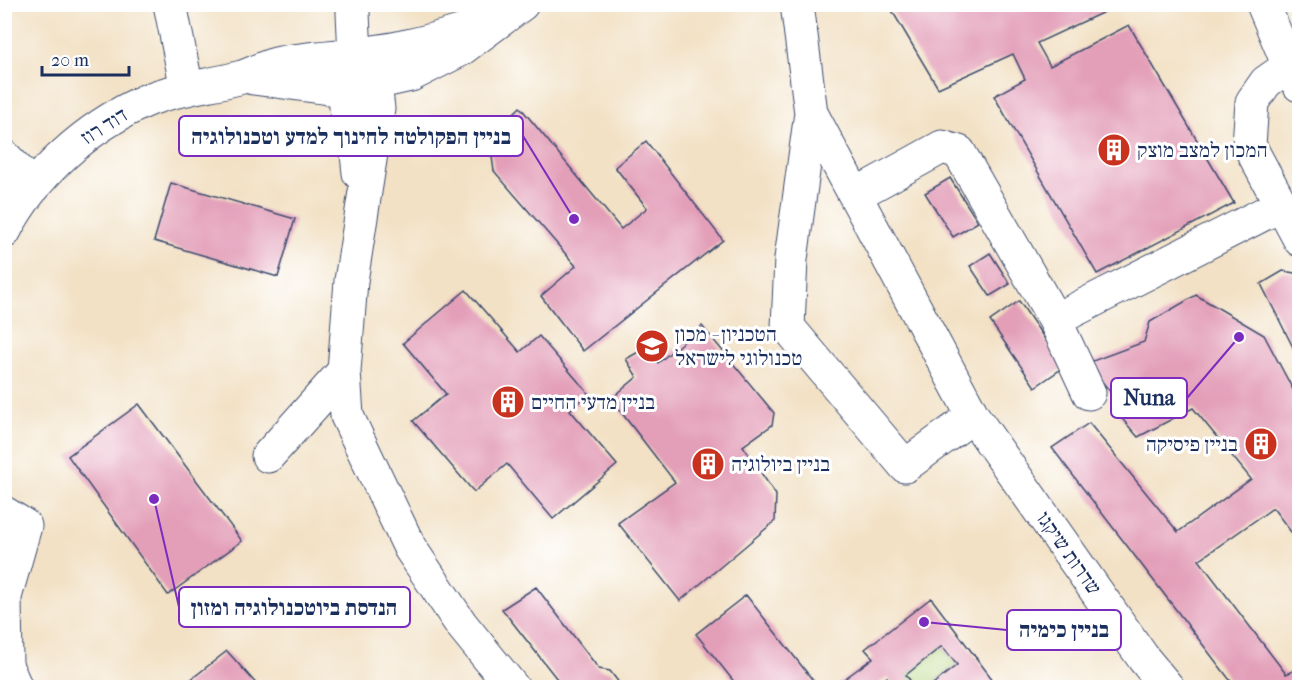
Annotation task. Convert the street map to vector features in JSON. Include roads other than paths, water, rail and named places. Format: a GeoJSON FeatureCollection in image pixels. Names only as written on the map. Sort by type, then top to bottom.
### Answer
{"type":"FeatureCollection","features":[{"type":"Feature","properties":{"kind":"street"},"geometry":{"type":"LineString","coordinates":[[170,4],[187,89]]}},
{"type":"Feature","properties":{"kind":"street"},"geometry":{"type":"LineString","coordinates":[[354,4],[355,55],[360,85],[378,109],[351,281],[344,371],[347,416],[410,548],[461,624],[513,687]]}},
{"type":"Feature","properties":{"kind":"street"},"geometry":{"type":"LineString","coordinates":[[797,4],[811,113],[791,259],[788,327],[905,466],[973,416]]}},
{"type":"Feature","properties":{"kind":"street"},"geometry":{"type":"LineString","coordinates":[[1263,4],[1296,71],[1274,89],[1252,102],[1250,145],[1299,240]]}},
{"type":"Feature","properties":{"kind":"street","name":"דוד רוז"},"geometry":{"type":"LineString","coordinates":[[242,77],[329,88],[360,85],[411,75],[460,50],[512,12]]}},
{"type":"Feature","properties":{"kind":"street","name":"דוד רוז"},"geometry":{"type":"LineString","coordinates":[[4,232],[16,176],[65,153],[116,117],[146,101],[242,77],[278,63],[355,55],[402,47],[512,12]]}},
{"type":"Feature","properties":{"kind":"street","name":"שדרות שיקגו"},"geometry":{"type":"LineString","coordinates":[[811,113],[973,416],[1144,659],[1168,687]]}},
{"type":"Feature","properties":{"kind":"street"},"geometry":{"type":"LineString","coordinates":[[855,195],[942,147],[959,152],[1055,320],[1089,393]]}},
{"type":"Feature","properties":{"kind":"street"},"geometry":{"type":"LineString","coordinates":[[1055,320],[1281,205]]}},
{"type":"Feature","properties":{"kind":"street"},"geometry":{"type":"LineString","coordinates":[[344,371],[279,445],[347,416]]}},
{"type":"Feature","properties":{"kind":"street"},"geometry":{"type":"LineString","coordinates":[[4,513],[25,526],[5,597],[6,665],[16,687]]}},
{"type":"Feature","properties":{"kind":"place","name":"המכון למצב מוצק"},"geometry":{"type":"Point","coordinates":[1114,150]}},
{"type":"Feature","properties":{"kind":"place","name":"בניין הפקולטה לחינוך למדע וטכנולוגיה"},"geometry":{"type":"Point","coordinates":[574,219]}},
{"type":"Feature","properties":{"kind":"place","name":"Nuna"},"geometry":{"type":"Point","coordinates":[1239,337]}},
{"type":"Feature","properties":{"kind":"place","name":"הטכניון - מכון טכנולוגי לישראל"},"geometry":{"type":"Point","coordinates":[652,346]}},
{"type":"Feature","properties":{"kind":"place","name":"בניין מדעי החיים"},"geometry":{"type":"Point","coordinates":[508,402]}},
{"type":"Feature","properties":{"kind":"place","name":"בניין פיסיקה"},"geometry":{"type":"Point","coordinates":[1261,444]}},
{"type":"Feature","properties":{"kind":"place","name":"בניין ביולוגיה"},"geometry":{"type":"Point","coordinates":[708,464]}},
{"type":"Feature","properties":{"kind":"place","name":"הנדסת ביוטכנולוגיה ומזון"},"geometry":{"type":"Point","coordinates":[154,499]}},
{"type":"Feature","properties":{"kind":"place","name":"בניין כימיה"},"geometry":{"type":"Point","coordinates":[924,622]}}]}
